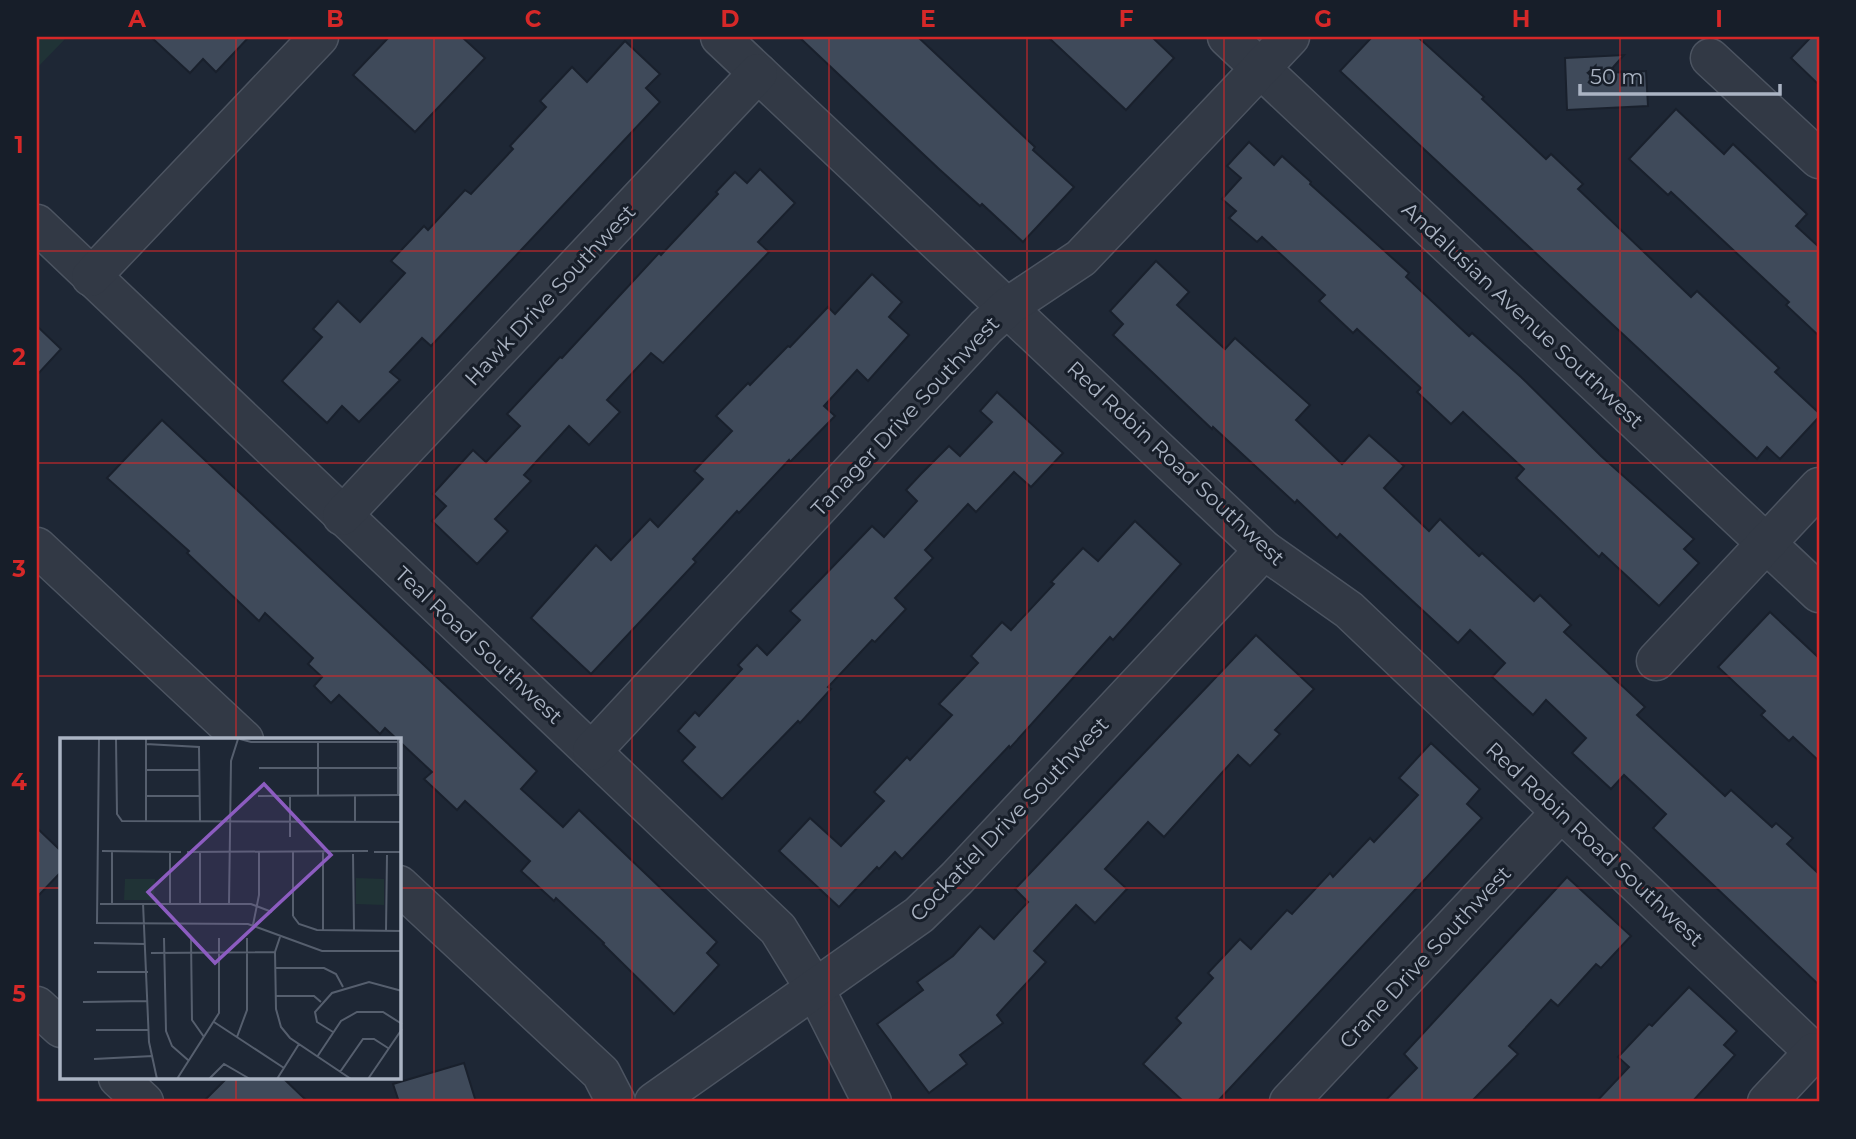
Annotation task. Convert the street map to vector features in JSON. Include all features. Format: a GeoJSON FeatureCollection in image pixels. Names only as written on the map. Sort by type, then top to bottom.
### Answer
{"type":"FeatureCollection","features":[{"type":"Feature","properties":{"kind":"street"},"geometry":{"type":"LineString","coordinates":[[91,277],[319,37]]}},
{"type":"Feature","properties":{"kind":"street","name":"Red Robin Road Southwest"},"geometry":{"type":"LineString","coordinates":[[720,37],[1009,306],[1264,550],[1349,610],[1817,1055]]}},
{"type":"Feature","properties":{"kind":"street","name":"Andalusian Avenue Southwest"},"geometry":{"type":"LineString","coordinates":[[1227,37],[1819,593]]}},
{"type":"Feature","properties":{"kind":"street","name":"Tanager Drive Southwest"},"geometry":{"type":"LineString","coordinates":[[592,751],[976,337],[1009,306],[1081,258],[1290,37]]}},
{"type":"Feature","properties":{"kind":"street"},"geometry":{"type":"LineString","coordinates":[[1710,58],[1819,159]]}},
{"type":"Feature","properties":{"kind":"street","name":"Hawk Drive Southwest"},"geometry":{"type":"LineString","coordinates":[[342,516],[758,73]]}},
{"type":"Feature","properties":{"kind":"street","name":"Teal Road Southwest"},"geometry":{"type":"LineString","coordinates":[[37,224],[778,929],[815,989],[872,1102]]}},
{"type":"Feature","properties":{"kind":"street"},"geometry":{"type":"LineString","coordinates":[[1656,661],[1819,487]]}},
{"type":"Feature","properties":{"kind":"street"},"geometry":{"type":"LineString","coordinates":[[37,547],[242,738]]}},
{"type":"Feature","properties":{"kind":"street","name":"Cockatiel Drive Southwest"},"geometry":{"type":"LineString","coordinates":[[654,1102],[919,915],[1264,550]]}},
{"type":"Feature","properties":{"kind":"street","name":"Crane Drive Southwest"},"geometry":{"type":"LineString","coordinates":[[1289,1102],[1561,811]]}},
{"type":"Feature","properties":{"kind":"street"},"geometry":{"type":"LineString","coordinates":[[401,887],[601,1073],[616,1102]]}},
{"type":"Feature","properties":{"kind":"street"},"geometry":{"type":"LineString","coordinates":[[37,1006],[60,1027]]}},
{"type":"Feature","properties":{"kind":"street"},"geometry":{"type":"LineString","coordinates":[[1767,1102],[1817,1055]]}},
{"type":"Feature","properties":{"kind":"green space"},"geometry":{"type":"Polygon","coordinates":[[[37,37],[67,37],[37,68],[37,37]]]}},
{"type":"Feature","properties":{"kind":"building"},"geometry":{"type":"Polygon","coordinates":[[[151,37],[249,37],[216,72],[203,59],[190,73],[151,37]]]}},
{"type":"Feature","properties":{"kind":"building"},"geometry":{"type":"Polygon","coordinates":[[[389,37],[462,37],[485,58],[415,132],[353,75],[389,37]]]}},
{"type":"Feature","properties":{"kind":"building"},"geometry":{"type":"Polygon","coordinates":[[[799,37],[918,37],[1074,187],[1023,242],[939,169],[799,37]]]}},
{"type":"Feature","properties":{"kind":"building"},"geometry":{"type":"Polygon","coordinates":[[[1048,37],[1152,37],[1174,58],[1126,110],[1048,37]]]}},
{"type":"Feature","properties":{"kind":"building"},"geometry":{"type":"Polygon","coordinates":[[[1372,37],[1418,37],[1484,97],[1482,99],[1546,159],[1551,154],[1583,184],[1578,189],[1691,297],[1697,291],[1779,368],[1775,372],[1819,413],[1819,417],[1780,459],[1767,447],[1757,459],[1340,71],[1372,37]]]}},
{"type":"Feature","properties":{"kind":"building"},"geometry":{"type":"Polygon","coordinates":[[[1811,37],[1819,37],[1819,85],[1791,58],[1811,37]]]}},
{"type":"Feature","properties":{"kind":"building"},"geometry":{"type":"Polygon","coordinates":[[[625,41],[660,74],[646,88],[660,102],[431,346],[422,338],[390,372],[400,380],[359,422],[342,406],[327,423],[282,381],[322,337],[313,329],[338,301],[360,322],[405,273],[391,261],[424,226],[428,230],[465,190],[471,194],[513,149],[510,146],[546,107],[540,101],[572,67],[587,82],[625,41]]]}},
{"type":"Feature","properties":{"kind":"building"},"geometry":{"type":"Polygon","coordinates":[[[1624,55],[1608,73],[1646,71],[1648,106],[1567,110],[1565,58],[1624,55]]]}},
{"type":"Feature","properties":{"kind":"building"},"geometry":{"type":"Polygon","coordinates":[[[1676,109],[1724,154],[1733,144],[1807,214],[1796,226],[1819,247],[1819,336],[1786,305],[1789,302],[1671,192],[1668,195],[1629,159],[1676,109]]]}},
{"type":"Feature","properties":{"kind":"building"},"geometry":{"type":"Polygon","coordinates":[[[1249,142],[1274,165],[1282,156],[1409,273],[1406,277],[1469,336],[1472,333],[1521,377],[1601,456],[1694,539],[1684,549],[1699,563],[1659,606],[1602,553],[1599,557],[1516,478],[1524,469],[1463,412],[1451,424],[1417,392],[1421,388],[1357,329],[1353,333],[1319,301],[1325,295],[1262,237],[1257,242],[1229,218],[1236,211],[1222,199],[1241,178],[1227,166],[1249,142]]]}},
{"type":"Feature","properties":{"kind":"building"},"geometry":{"type":"Polygon","coordinates":[[[760,169],[795,203],[758,242],[769,252],[663,363],[651,353],[607,400],[620,412],[589,445],[569,426],[524,475],[531,481],[495,519],[508,531],[477,564],[432,521],[446,506],[433,494],[473,450],[486,462],[520,426],[507,414],[659,253],[661,255],[735,172],[747,183],[760,169]]]}},
{"type":"Feature","properties":{"kind":"building"},"geometry":{"type":"Polygon","coordinates":[[[1156,261],[1189,292],[1177,305],[1225,349],[1235,338],[1310,405],[1296,420],[1342,464],[1369,435],[1404,466],[1384,488],[1429,531],[1440,519],[1479,556],[1482,553],[1534,601],[1540,595],[1571,625],[1564,632],[1645,707],[1637,715],[1725,796],[1731,790],[1772,827],[1776,823],[1793,838],[1787,844],[1819,874],[1819,985],[1653,828],[1666,814],[1624,775],[1611,789],[1572,753],[1586,738],[1546,700],[1533,715],[1492,677],[1505,663],[1470,630],[1458,643],[1340,534],[1337,538],[1297,500],[1295,503],[1213,427],[1212,429],[1113,335],[1123,324],[1110,311],[1156,261]]]}},
{"type":"Feature","properties":{"kind":"building"},"geometry":{"type":"Polygon","coordinates":[[[872,274],[902,302],[889,317],[909,335],[868,381],[857,370],[824,406],[835,416],[739,513],[737,511],[693,559],[696,562],[591,674],[531,618],[596,545],[611,560],[650,519],[658,527],[703,479],[694,471],[732,431],[716,416],[748,383],[750,385],[788,346],[790,347],[828,307],[835,314],[872,274]]]}},
{"type":"Feature","properties":{"kind":"building"},"geometry":{"type":"Polygon","coordinates":[[[37,326],[61,349],[37,375],[37,326]]]}},
{"type":"Feature","properties":{"kind":"building"},"geometry":{"type":"Polygon","coordinates":[[[997,392],[1063,453],[1031,487],[1014,472],[976,512],[968,504],[925,550],[933,558],[895,598],[906,609],[875,642],[872,640],[828,687],[831,689],[800,723],[798,721],[722,799],[682,761],[695,747],[678,731],[695,712],[699,716],[742,669],[738,665],[757,645],[767,655],[800,620],[790,611],[872,526],[884,537],[917,501],[906,490],[921,474],[949,446],[960,456],[992,422],[980,411],[997,392]]]}},
{"type":"Feature","properties":{"kind":"building"},"geometry":{"type":"Polygon","coordinates":[[[162,420],[537,771],[521,789],[563,827],[579,810],[717,942],[707,953],[719,965],[674,1014],[556,898],[554,901],[521,871],[530,861],[465,801],[457,810],[424,779],[432,772],[401,743],[401,738],[396,738],[385,728],[380,734],[339,695],[331,703],[314,686],[322,677],[308,664],[313,658],[265,613],[259,621],[187,553],[189,551],[107,478],[162,420]]]}},
{"type":"Feature","properties":{"kind":"building"},"geometry":{"type":"Polygon","coordinates":[[[1135,521],[1181,564],[1113,640],[1110,637],[1010,748],[1009,746],[902,859],[895,852],[839,907],[779,851],[810,818],[841,846],[884,801],[874,792],[907,757],[910,760],[952,715],[939,704],[978,663],[971,656],[1002,622],[1011,630],[1083,548],[1098,561],[1135,521]]]}},
{"type":"Feature","properties":{"kind":"building"},"geometry":{"type":"Polygon","coordinates":[[[1770,612],[1819,658],[1819,761],[1793,737],[1789,741],[1761,715],[1765,711],[1718,667],[1770,612]]]}},
{"type":"Feature","properties":{"kind":"building"},"geometry":{"type":"Polygon","coordinates":[[[1256,635],[1314,689],[1275,730],[1280,734],[1250,766],[1238,755],[1164,837],[1148,822],[1105,869],[1127,889],[1095,923],[1076,905],[1034,951],[1046,962],[997,1015],[1003,1023],[960,1055],[967,1064],[929,1093],[877,1024],[923,990],[917,982],[953,956],[980,926],[994,939],[1028,902],[1015,889],[1256,635]]]}},
{"type":"Feature","properties":{"kind":"building"},"geometry":{"type":"Polygon","coordinates":[[[1431,743],[1480,789],[1467,804],[1482,818],[1217,1102],[1184,1102],[1143,1064],[1181,1023],[1176,1018],[1213,978],[1208,973],[1240,939],[1251,949],[1287,910],[1292,914],[1330,873],[1333,877],[1370,838],[1374,842],[1418,795],[1399,778],[1431,743]]]}},
{"type":"Feature","properties":{"kind":"building"},"geometry":{"type":"Polygon","coordinates":[[[37,828],[60,850],[60,873],[37,897],[37,828]]]}},
{"type":"Feature","properties":{"kind":"building"},"geometry":{"type":"Polygon","coordinates":[[[1567,877],[1631,936],[1601,968],[1596,964],[1558,1006],[1551,1000],[1509,1046],[1518,1054],[1471,1102],[1384,1102],[1417,1068],[1404,1054],[1567,877]]]}},
{"type":"Feature","properties":{"kind":"building"},"geometry":{"type":"Polygon","coordinates":[[[1689,987],[1737,1031],[1724,1045],[1735,1055],[1692,1102],[1596,1102],[1629,1067],[1618,1057],[1689,987]]]}},
{"type":"Feature","properties":{"kind":"building"},"geometry":{"type":"Polygon","coordinates":[[[464,1063],[476,1102],[399,1102],[393,1084],[464,1063]]]}},
{"type":"Feature","properties":{"kind":"building"},"geometry":{"type":"Polygon","coordinates":[[[225,1080],[285,1080],[308,1102],[203,1102],[225,1080]]]}}]}
